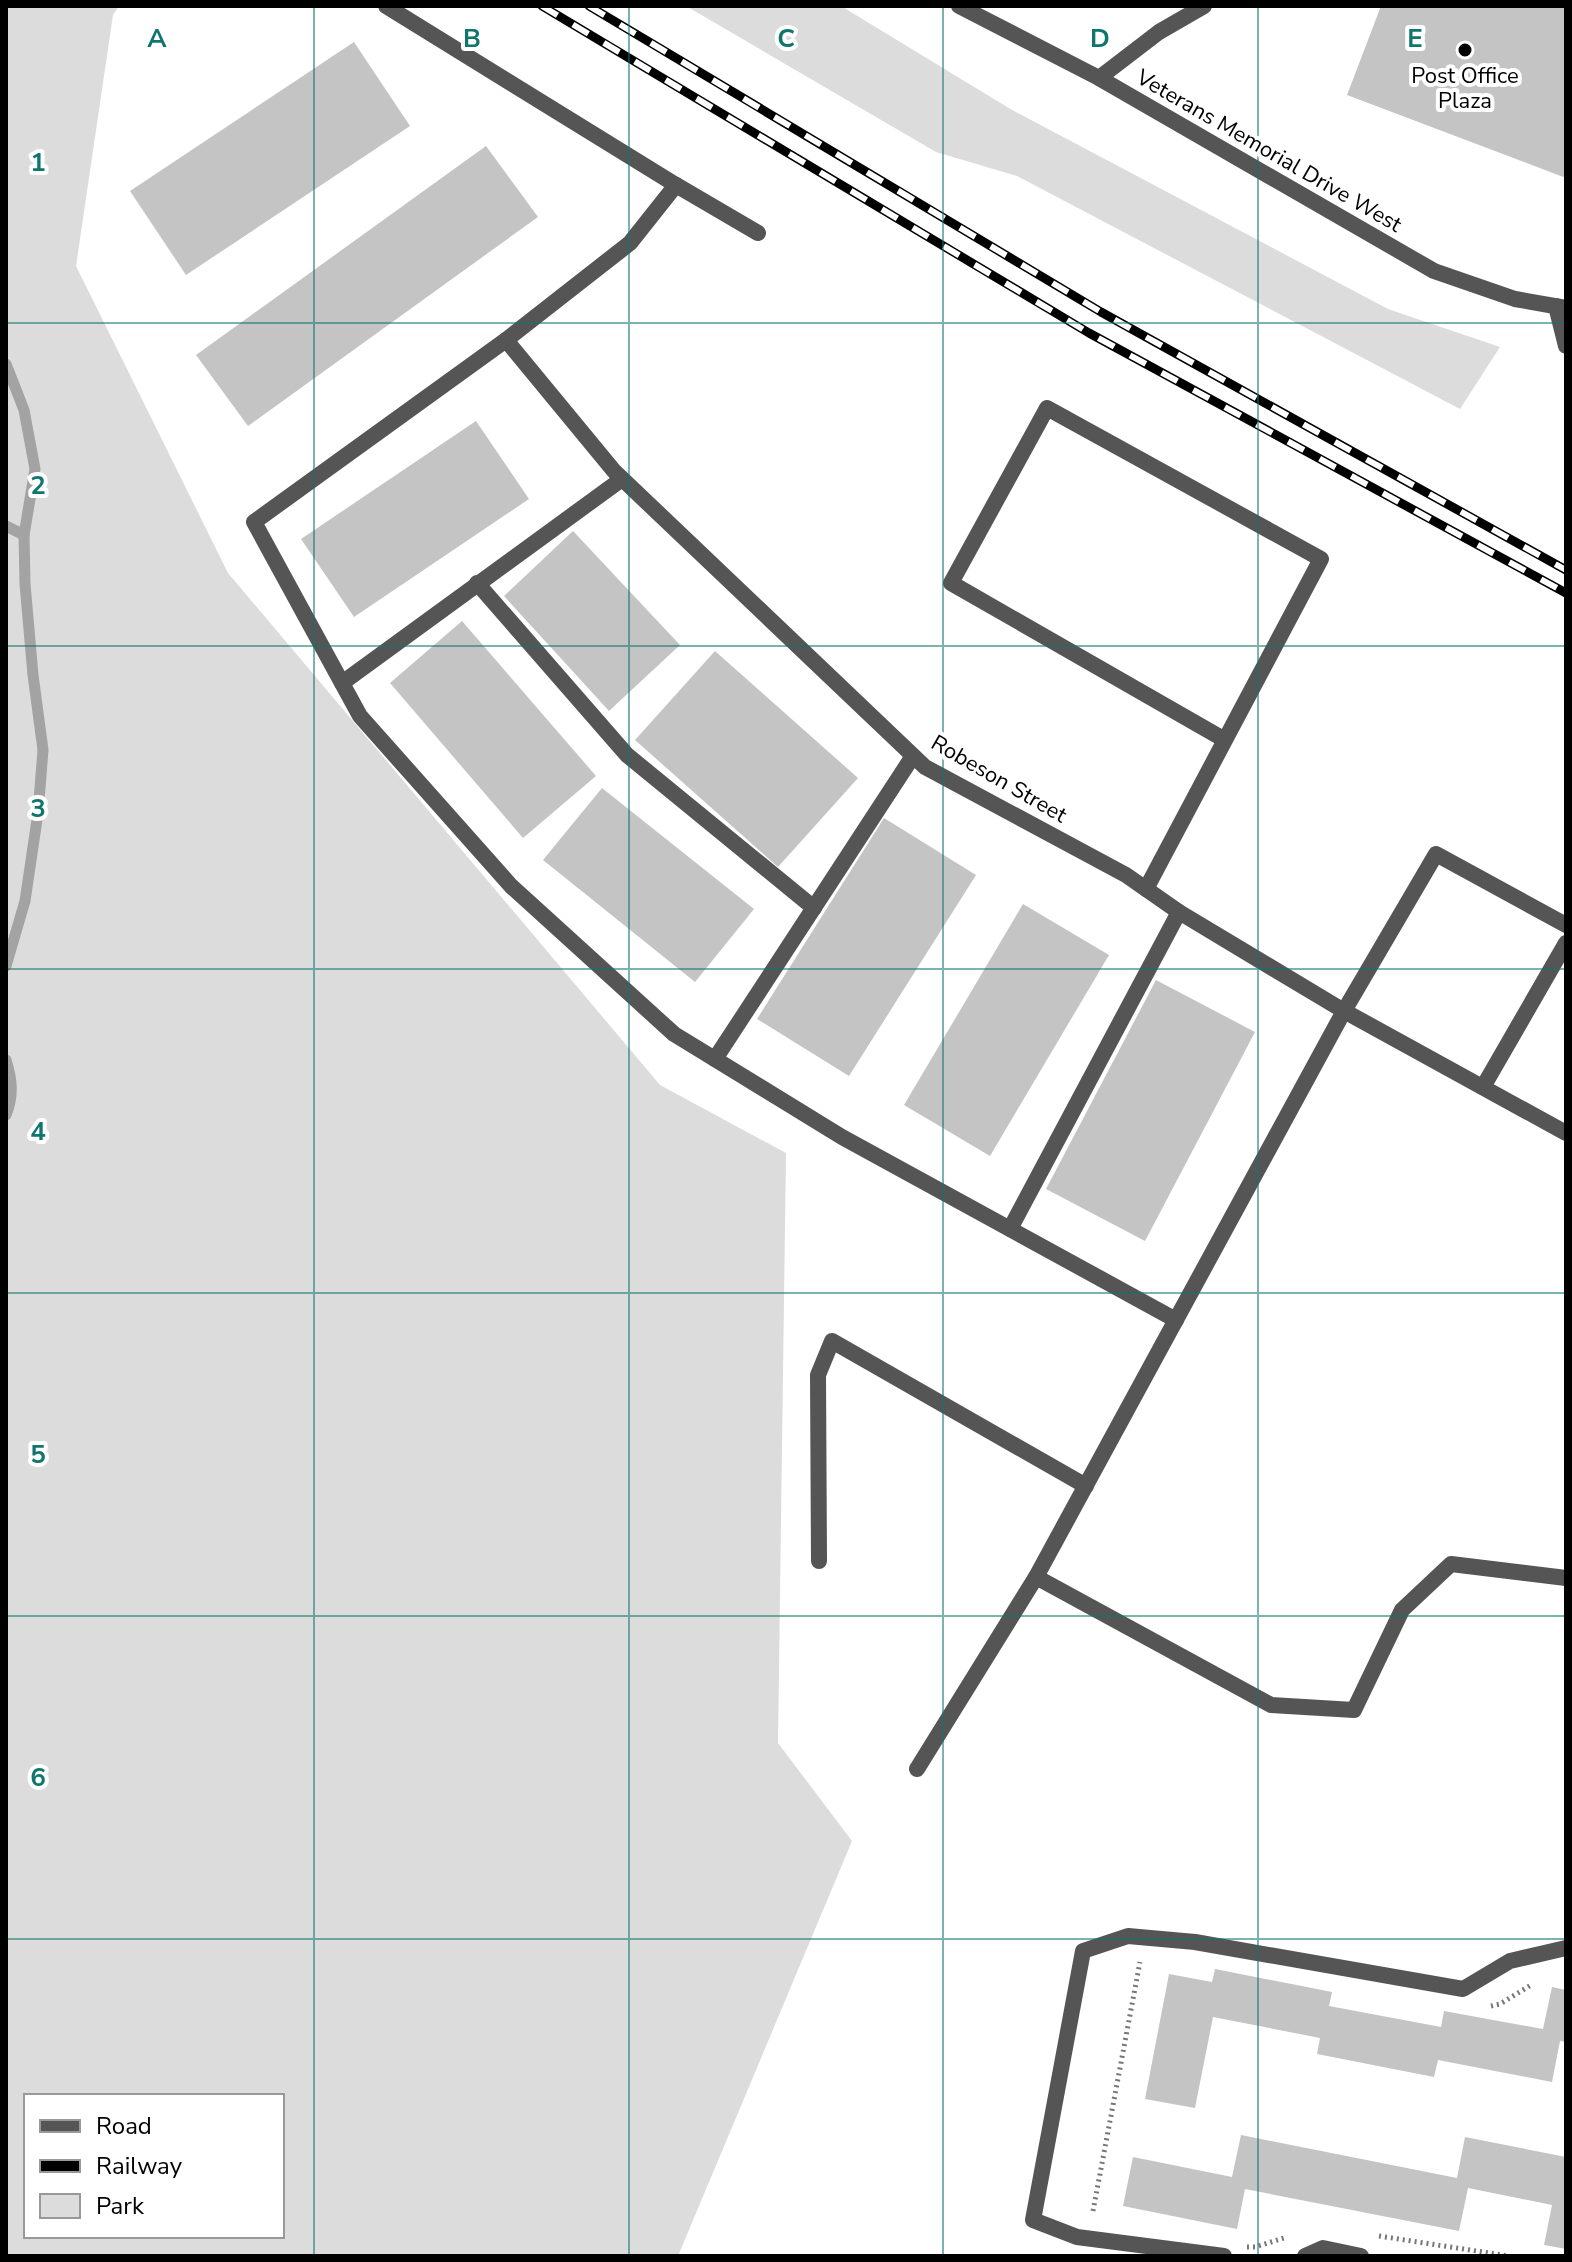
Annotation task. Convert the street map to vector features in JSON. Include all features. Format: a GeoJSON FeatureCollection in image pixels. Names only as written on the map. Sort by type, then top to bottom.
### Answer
{"type":"FeatureCollection","features":[{"type":"Feature","properties":{"kind":"street"},"geometry":{"type":"LineString","coordinates":[[386,6],[758,233]]}},
{"type":"Feature","properties":{"kind":"street","name":"Veterans Memorial Drive West"},"geometry":{"type":"LineString","coordinates":[[959,6],[1099,78],[1434,271],[1515,299],[1561,307]]}},
{"type":"Feature","properties":{"kind":"street"},"geometry":{"type":"LineString","coordinates":[[1099,78],[1159,32],[1204,6]]}},
{"type":"Feature","properties":{"kind":"street"},"geometry":{"type":"LineString","coordinates":[[676,185],[630,243],[506,340],[254,522],[360,716],[511,886],[674,1034],[842,1137],[1176,1320]]}},
{"type":"Feature","properties":{"kind":"street"},"geometry":{"type":"LineString","coordinates":[[1561,307],[1566,346]]}},
{"type":"Feature","properties":{"kind":"street","name":"Robeson Street"},"geometry":{"type":"LineString","coordinates":[[506,340],[622,479],[925,767],[1126,875],[1179,912],[1344,1011],[1566,1133]]}},
{"type":"Feature","properties":{"kind":"street"},"geometry":{"type":"LineString","coordinates":[[1146,889],[1321,559],[1047,408],[951,583],[1225,740]]}},
{"type":"Feature","properties":{"kind":"street"},"geometry":{"type":"LineString","coordinates":[[342,683],[622,479]]}},
{"type":"Feature","properties":{"kind":"street"},"geometry":{"type":"LineString","coordinates":[[477,583],[627,755],[814,908]]}},
{"type":"Feature","properties":{"kind":"street"},"geometry":{"type":"LineString","coordinates":[[715,1059],[913,756]]}},
{"type":"Feature","properties":{"kind":"street"},"geometry":{"type":"LineString","coordinates":[[917,1769],[1036,1577],[1344,1011],[1436,854],[1566,925]]}},
{"type":"Feature","properties":{"kind":"street"},"geometry":{"type":"LineString","coordinates":[[1010,1229],[1179,912]]}},
{"type":"Feature","properties":{"kind":"street"},"geometry":{"type":"LineString","coordinates":[[1483,1087],[1566,943]]}},
{"type":"Feature","properties":{"kind":"street"},"geometry":{"type":"LineString","coordinates":[[819,1561],[818,1375],[832,1341],[1086,1486]]}},
{"type":"Feature","properties":{"kind":"street"},"geometry":{"type":"LineString","coordinates":[[1036,1577],[1271,1705],[1354,1710],[1402,1610],[1451,1564],[1566,1578]]}},
{"type":"Feature","properties":{"kind":"street"},"geometry":{"type":"LineString","coordinates":[[1224,2256],[1077,2237],[1033,2220],[1083,1951],[1128,1936],[1195,1942],[1463,1989],[1510,1961],[1566,1948]]}},
{"type":"Feature","properties":{"kind":"street"},"geometry":{"type":"LineString","coordinates":[[1305,2256],[1323,2248],[1361,2256]]}},
{"type":"Feature","properties":{"kind":"path"},"geometry":{"type":"LineString","coordinates":[[1096,2219],[1092,2209],[1142,1956]]}},
{"type":"Feature","properties":{"kind":"path"},"geometry":{"type":"LineString","coordinates":[[1488,2007],[1500,2004],[1544,1980]]}},
{"type":"Feature","properties":{"kind":"path"},"geometry":{"type":"LineString","coordinates":[[1372,2234],[1509,2256]]}},
{"type":"Feature","properties":{"kind":"path"},"geometry":{"type":"LineString","coordinates":[[1238,2246],[1255,2247],[1294,2236]]}},
{"type":"Feature","properties":{"kind":"green space"},"geometry":{"type":"Polygon","coordinates":[[[6,6],[119,6],[113,15],[76,266],[228,573],[660,1085],[786,1153],[778,1743],[852,1841],[678,2256],[6,2256],[6,6]]]}},
{"type":"Feature","properties":{"kind":"green space"},"geometry":{"type":"Polygon","coordinates":[[[686,6],[841,6],[1012,110],[1388,309],[1500,347],[1460,409],[1017,176],[936,152],[686,6]]]}},
{"type":"Feature","properties":{"kind":"building","name":"Post Office Plaza"},"geometry":{"type":"Polygon","coordinates":[[[1381,6],[1566,6],[1566,178],[1347,95],[1381,6]]]}},
{"type":"Feature","properties":{"kind":"building"},"geometry":{"type":"Polygon","coordinates":[[[354,42],[410,126],[186,275],[130,191],[354,42]]]}},
{"type":"Feature","properties":{"kind":"building"},"geometry":{"type":"Polygon","coordinates":[[[486,146],[538,217],[248,426],[196,355],[486,146]]]}},
{"type":"Feature","properties":{"kind":"building"},"geometry":{"type":"Polygon","coordinates":[[[476,421],[529,499],[354,617],[301,539],[476,421]]]}},
{"type":"Feature","properties":{"kind":"building"},"geometry":{"type":"Polygon","coordinates":[[[573,531],[680,645],[609,711],[504,596],[573,531]]]}},
{"type":"Feature","properties":{"kind":"building"},"geometry":{"type":"Polygon","coordinates":[[[462,621],[596,776],[523,838],[390,683],[462,621]]]}},
{"type":"Feature","properties":{"kind":"building"},"geometry":{"type":"Polygon","coordinates":[[[715,651],[858,778],[778,867],[635,740],[715,651]]]}},
{"type":"Feature","properties":{"kind":"building"},"geometry":{"type":"Polygon","coordinates":[[[602,788],[754,909],[695,982],[543,860],[602,788]]]}},
{"type":"Feature","properties":{"kind":"building"},"geometry":{"type":"Polygon","coordinates":[[[884,818],[976,875],[849,1076],[757,1019],[884,818]]]}},
{"type":"Feature","properties":{"kind":"building"},"geometry":{"type":"Polygon","coordinates":[[[1023,904],[1109,955],[990,1156],[904,1105],[1023,904]]]}},
{"type":"Feature","properties":{"kind":"building"},"geometry":{"type":"Polygon","coordinates":[[[1156,980],[1255,1032],[1145,1241],[1046,1189],[1156,980]]]}},
{"type":"Feature","properties":{"kind":"building"},"geometry":{"type":"Polygon","coordinates":[[[1215,1969],[1332,1992],[1329,2006],[1441,2027],[1444,2011],[1543,2029],[1552,1987],[1566,1990],[1566,2042],[1560,2041],[1552,2082],[1438,2060],[1434,2077],[1317,2054],[1320,2038],[1213,2017],[1195,2108],[1145,2099],[1169,1974],[1212,1982],[1215,1969]]]}},
{"type":"Feature","properties":{"kind":"building"},"geometry":{"type":"Polygon","coordinates":[[[1241,2135],[1457,2178],[1465,2137],[1566,2157],[1566,2249],[1544,2245],[1552,2205],[1468,2188],[1459,2231],[1245,2189],[1237,2229],[1123,2206],[1133,2157],[1232,2177],[1241,2135]]]}},
{"type":"Feature","properties":{"kind":"waterway"},"geometry":{"type":"LineString","coordinates":[[6,364],[24,410],[35,469],[24,535],[25,584],[43,750],[38,813],[25,901],[6,966]]}},
{"type":"Feature","properties":{"kind":"waterway"},"geometry":{"type":"LineString","coordinates":[[6,526],[24,535]]}},
{"type":"Feature","properties":{"kind":"waterway"},"geometry":{"type":"LineString","coordinates":[[6,1060],[11,1088],[6,1115]]}},
{"type":"Feature","properties":{"kind":"railway"},"geometry":{"type":"LineString","coordinates":[[542,6],[1089,333],[1566,593]]}},
{"type":"Feature","properties":{"kind":"railway"},"geometry":{"type":"LineString","coordinates":[[589,6],[1101,312],[1566,570]]}},
{"type":"Feature","properties":{"kind":"place","name":"Post Office Plaza"},"geometry":{"type":"Point","coordinates":[1465,50]}}]}
